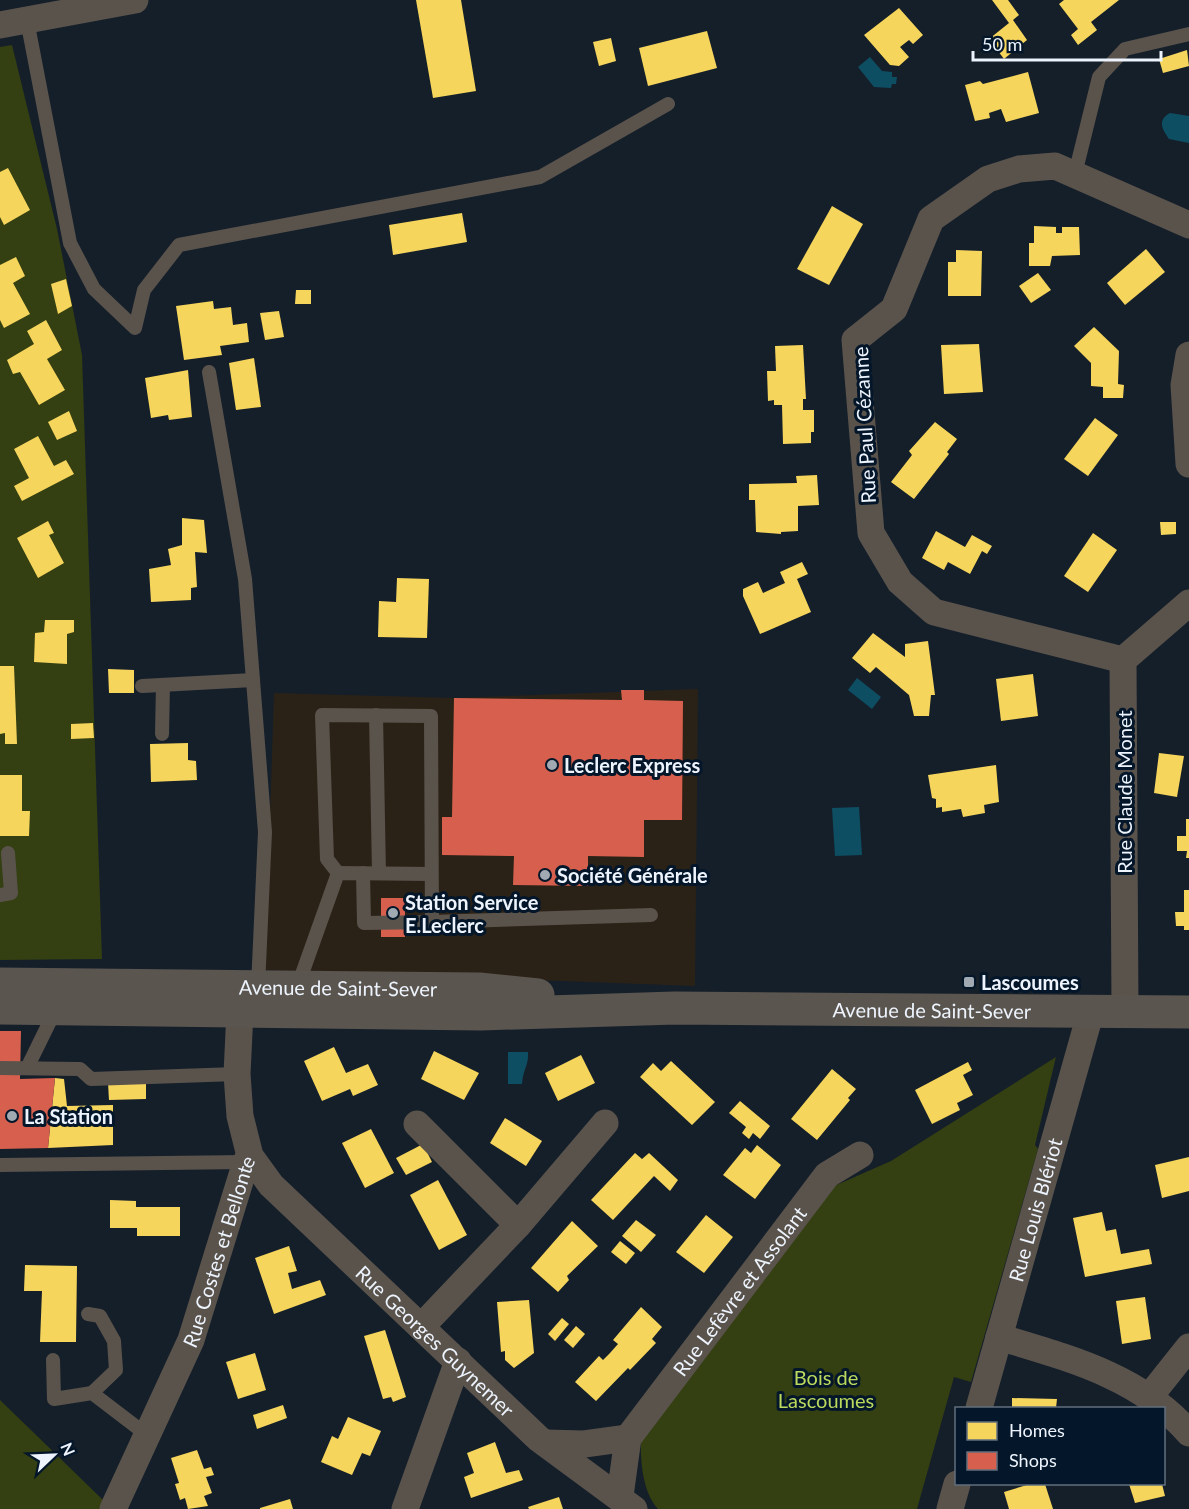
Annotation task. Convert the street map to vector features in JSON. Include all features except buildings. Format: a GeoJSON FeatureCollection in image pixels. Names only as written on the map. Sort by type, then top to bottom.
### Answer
{"type":"FeatureCollection","features":[{"type":"Feature","properties":{"kind":"main road","name":"Avenue de Saint-Sever"},"geometry":{"type":"LineString","coordinates":[[0,984],[249,999]]}},
{"type":"Feature","properties":{"kind":"main road","name":"Avenue de Saint-Sever"},"geometry":{"type":"LineString","coordinates":[[0,1008],[294,999],[481,1014],[675,1008],[1189,1011]]}},
{"type":"Feature","properties":{"kind":"street"},"geometry":{"type":"LineString","coordinates":[[0,25],[41,12],[135,0]]}},
{"type":"Feature","properties":{"kind":"street","name":"Rue Paul Cézanne"},"geometry":{"type":"LineString","coordinates":[[1123,660],[934,612],[900,582],[871,533],[855,340],[894,309],[932,219],[988,179],[1019,169],[1055,166],[1189,225]]}},
{"type":"Feature","properties":{"kind":"street"},"geometry":{"type":"LineString","coordinates":[[1189,356],[1184,385],[1189,464]]}},
{"type":"Feature","properties":{"kind":"street"},"geometry":{"type":"LineString","coordinates":[[1123,660],[1189,603]]}},
{"type":"Feature","properties":{"kind":"street","name":"Rue Claude Monet"},"geometry":{"type":"LineString","coordinates":[[1123,660],[1125,1011]]}},
{"type":"Feature","properties":{"kind":"street","name":"Rue Costes et Bellonte"},"geometry":{"type":"LineString","coordinates":[[113,1509],[191,1340],[248,1159],[240,1116],[237,1074],[249,999]]}},
{"type":"Feature","properties":{"kind":"street","name":"Rue Louis Blériot"},"geometry":{"type":"LineString","coordinates":[[979,1407],[1091,1011]]}},
{"type":"Feature","properties":{"kind":"street"},"geometry":{"type":"LineString","coordinates":[[422,1326],[518,1225],[605,1123]]}},
{"type":"Feature","properties":{"kind":"street"},"geometry":{"type":"LineString","coordinates":[[417,1124],[518,1225]]}},
{"type":"Feature","properties":{"kind":"street","name":"Rue Lefèvre et Assolant"},"geometry":{"type":"LineString","coordinates":[[627,1503],[628,1438],[827,1175],[860,1155]]}},
{"type":"Feature","properties":{"kind":"street","name":"Rue Georges Guynemer"},"geometry":{"type":"LineString","coordinates":[[248,1159],[271,1185],[545,1443],[627,1503]]}},
{"type":"Feature","properties":{"kind":"street"},"geometry":{"type":"LineString","coordinates":[[999,1337],[1088,1363],[1150,1396],[1162,1407]]}},
{"type":"Feature","properties":{"kind":"street"},"geometry":{"type":"LineString","coordinates":[[1150,1396],[1189,1347]]}},
{"type":"Feature","properties":{"kind":"street"},"geometry":{"type":"LineString","coordinates":[[405,1509],[458,1361]]}},
{"type":"Feature","properties":{"kind":"street"},"geometry":{"type":"LineString","coordinates":[[1165,1410],[1189,1433]]}},
{"type":"Feature","properties":{"kind":"street"},"geometry":{"type":"LineString","coordinates":[[545,1443],[584,1444],[628,1438]]}},
{"type":"Feature","properties":{"kind":"street"},"geometry":{"type":"LineString","coordinates":[[950,1509],[957,1485]]}},
{"type":"Feature","properties":{"kind":"lane"},"geometry":{"type":"LineString","coordinates":[[41,12],[70,243],[94,289],[135,328],[144,290],[179,245],[540,177],[668,104]]}},
{"type":"Feature","properties":{"kind":"lane"},"geometry":{"type":"LineString","coordinates":[[1075,174],[1099,76],[1125,49],[1189,34]]}},
{"type":"Feature","properties":{"kind":"lane"},"geometry":{"type":"LineString","coordinates":[[209,372],[244,579],[265,832],[249,999]]}},
{"type":"Feature","properties":{"kind":"lane"},"geometry":{"type":"LineString","coordinates":[[142,686],[253,681]]}},
{"type":"Feature","properties":{"kind":"lane"},"geometry":{"type":"LineString","coordinates":[[162,734],[163,685]]}},
{"type":"Feature","properties":{"kind":"lane"},"geometry":{"type":"LineString","coordinates":[[338,873],[327,859],[322,715],[431,716],[432,922]]}},
{"type":"Feature","properties":{"kind":"lane"},"geometry":{"type":"LineString","coordinates":[[376,715],[379,873]]}},
{"type":"Feature","properties":{"kind":"lane"},"geometry":{"type":"LineString","coordinates":[[0,896],[11,893],[9,853]]}},
{"type":"Feature","properties":{"kind":"lane"},"geometry":{"type":"LineString","coordinates":[[338,873],[432,874]]}},
{"type":"Feature","properties":{"kind":"lane"},"geometry":{"type":"LineString","coordinates":[[294,999],[338,873]]}},
{"type":"Feature","properties":{"kind":"lane"},"geometry":{"type":"LineString","coordinates":[[363,873],[364,923],[651,915]]}},
{"type":"Feature","properties":{"kind":"lane"},"geometry":{"type":"LineString","coordinates":[[27,1068],[56,1008]]}},
{"type":"Feature","properties":{"kind":"lane"},"geometry":{"type":"LineString","coordinates":[[0,1068],[80,1069],[91,1079],[237,1074]]}},
{"type":"Feature","properties":{"kind":"lane"},"geometry":{"type":"LineString","coordinates":[[0,1166],[248,1159]]}},
{"type":"Feature","properties":{"kind":"lane"},"geometry":{"type":"LineString","coordinates":[[53,1360],[54,1399],[92,1393],[116,1370],[114,1341],[100,1316],[88,1314]]}},
{"type":"Feature","properties":{"kind":"lane"},"geometry":{"type":"LineString","coordinates":[[92,1393],[147,1435]]}},
{"type":"Feature","properties":{"kind":"shaded area"},"geometry":{"type":"Polygon","coordinates":[[[698,689],[695,986],[265,970],[274,693],[454,698],[698,689]]]}},
{"type":"Feature","properties":{"kind":"green space"},"geometry":{"type":"Polygon","coordinates":[[[12,45],[57,229],[82,355],[102,959],[0,960],[0,47],[12,45]]]}},
{"type":"Feature","properties":{"kind":"green space","name":"Bois de Lascoumes"},"geometry":{"type":"Polygon","coordinates":[[[1056,1057],[1035,1145],[1038,1149],[971,1382],[954,1377],[917,1509],[658,1509],[646,1486],[642,1467],[641,1439],[825,1190],[891,1161],[1056,1057]]]}},
{"type":"Feature","properties":{"kind":"green space"},"geometry":{"type":"Polygon","coordinates":[[[0,1400],[104,1501],[104,1509],[0,1509],[0,1400]]]}},
{"type":"Feature","properties":{"kind":"water"},"geometry":{"type":"Polygon","coordinates":[[[870,57],[882,71],[892,72],[892,77],[897,77],[896,84],[892,84],[891,88],[874,87],[858,67],[870,57]]]}},
{"type":"Feature","properties":{"kind":"water"},"geometry":{"type":"Polygon","coordinates":[[[1170,113],[1189,116],[1189,143],[1169,139],[1166,135],[1162,122],[1170,113]]]}},
{"type":"Feature","properties":{"kind":"water"},"geometry":{"type":"Polygon","coordinates":[[[857,678],[881,697],[872,709],[848,690],[857,678]]]}},
{"type":"Feature","properties":{"kind":"water"},"geometry":{"type":"Polygon","coordinates":[[[859,807],[862,855],[835,856],[832,808],[859,807]]]}},
{"type":"Feature","properties":{"kind":"water"},"geometry":{"type":"Polygon","coordinates":[[[508,1052],[528,1052],[522,1084],[508,1084],[508,1052]]]}},
{"type":"Feature","properties":{"kind":"place","name":"Leclerc Express"},"geometry":{"type":"Point","coordinates":[552,765]}},
{"type":"Feature","properties":{"kind":"place","name":"Société Générale"},"geometry":{"type":"Point","coordinates":[545,875]}},
{"type":"Feature","properties":{"kind":"place","name":"Station Service E.Leclerc"},"geometry":{"type":"Point","coordinates":[393,913]}},
{"type":"Feature","properties":{"kind":"place","name":"Lascoumes"},"geometry":{"type":"Point","coordinates":[969,982]}},
{"type":"Feature","properties":{"kind":"place","name":"La Station"},"geometry":{"type":"Point","coordinates":[12,1116]}}]}
